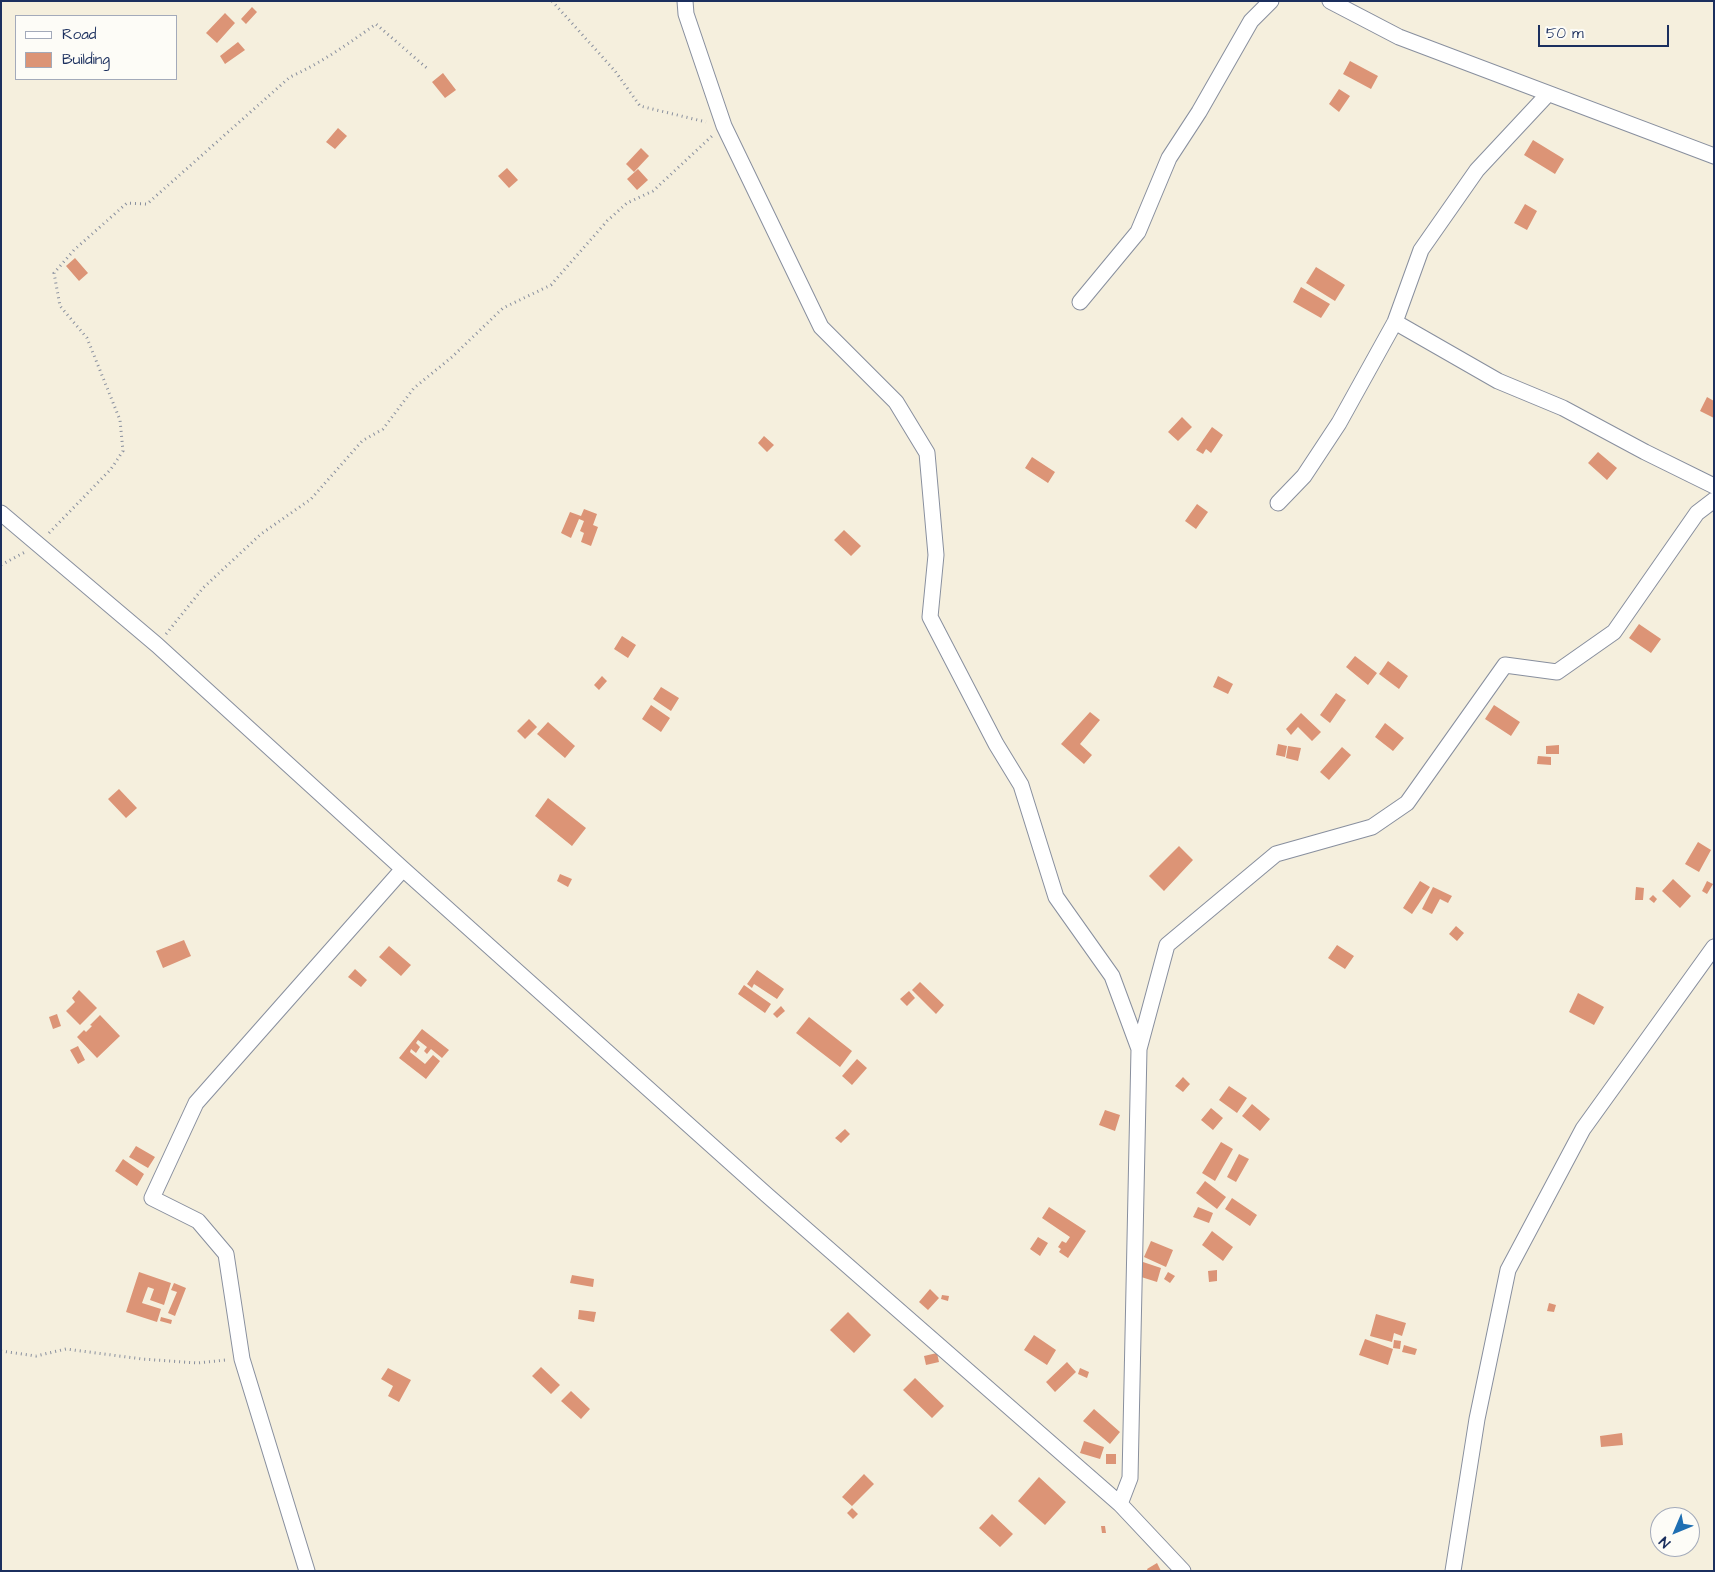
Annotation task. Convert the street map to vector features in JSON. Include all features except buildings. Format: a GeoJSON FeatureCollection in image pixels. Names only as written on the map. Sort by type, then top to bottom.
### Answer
{"type":"FeatureCollection","features":[{"type":"Feature","properties":{"kind":"street"},"geometry":{"type":"LineString","coordinates":[[685,1],[686,14],[724,126],[821,327],[896,402],[927,453],[936,555],[930,617],[996,744],[1021,785],[1056,897],[1112,976],[1139,1049]]}},
{"type":"Feature","properties":{"kind":"street"},"geometry":{"type":"LineString","coordinates":[[1080,302],[1138,232],[1169,158],[1199,112],[1251,21],[1271,1]]}},
{"type":"Feature","properties":{"kind":"street"},"geometry":{"type":"LineString","coordinates":[[1330,1],[1399,37],[1714,156]]}},
{"type":"Feature","properties":{"kind":"street"},"geometry":{"type":"LineString","coordinates":[[1278,503],[1304,476],[1334,430],[1395,322],[1421,250],[1478,170],[1548,94]]}},
{"type":"Feature","properties":{"kind":"street"},"geometry":{"type":"LineString","coordinates":[[1395,322],[1498,381],[1563,408],[1714,486]]}},
{"type":"Feature","properties":{"kind":"street"},"geometry":{"type":"LineString","coordinates":[[1120,1504],[1130,1478],[1139,1049],[1167,945],[1276,854],[1372,827],[1407,803],[1505,665],[1557,672],[1614,632],[1697,513],[1714,500]]}},
{"type":"Feature","properties":{"kind":"street"},"geometry":{"type":"LineString","coordinates":[[1,514],[157,645],[403,870],[768,1196],[1120,1504],[1182,1571]]}},
{"type":"Feature","properties":{"kind":"street"},"geometry":{"type":"LineString","coordinates":[[307,1571],[242,1359],[226,1254],[198,1221],[152,1198],[196,1103],[403,870]]}},
{"type":"Feature","properties":{"kind":"street"},"geometry":{"type":"LineString","coordinates":[[1453,1571],[1477,1419],[1508,1270],[1584,1129],[1714,948]]}},
{"type":"Feature","properties":{"kind":"path"},"geometry":{"type":"LineString","coordinates":[[552,1],[616,71],[640,106],[724,126]]}},
{"type":"Feature","properties":{"kind":"path"},"geometry":{"type":"LineString","coordinates":[[1,565],[39,544],[111,470],[123,451],[120,420],[87,338],[60,306],[54,273],[74,250],[126,203],[147,204],[290,77],[343,48],[376,24],[430,70]]}},
{"type":"Feature","properties":{"kind":"path"},"geometry":{"type":"LineString","coordinates":[[157,645],[202,588],[261,534],[311,499],[362,441],[383,429],[414,388],[452,357],[504,308],[551,285],[607,221],[627,203],[653,191],[724,126]]}},
{"type":"Feature","properties":{"kind":"path"},"geometry":{"type":"LineString","coordinates":[[1,1351],[36,1356],[66,1349],[142,1359],[197,1363],[242,1359]]}}]}
